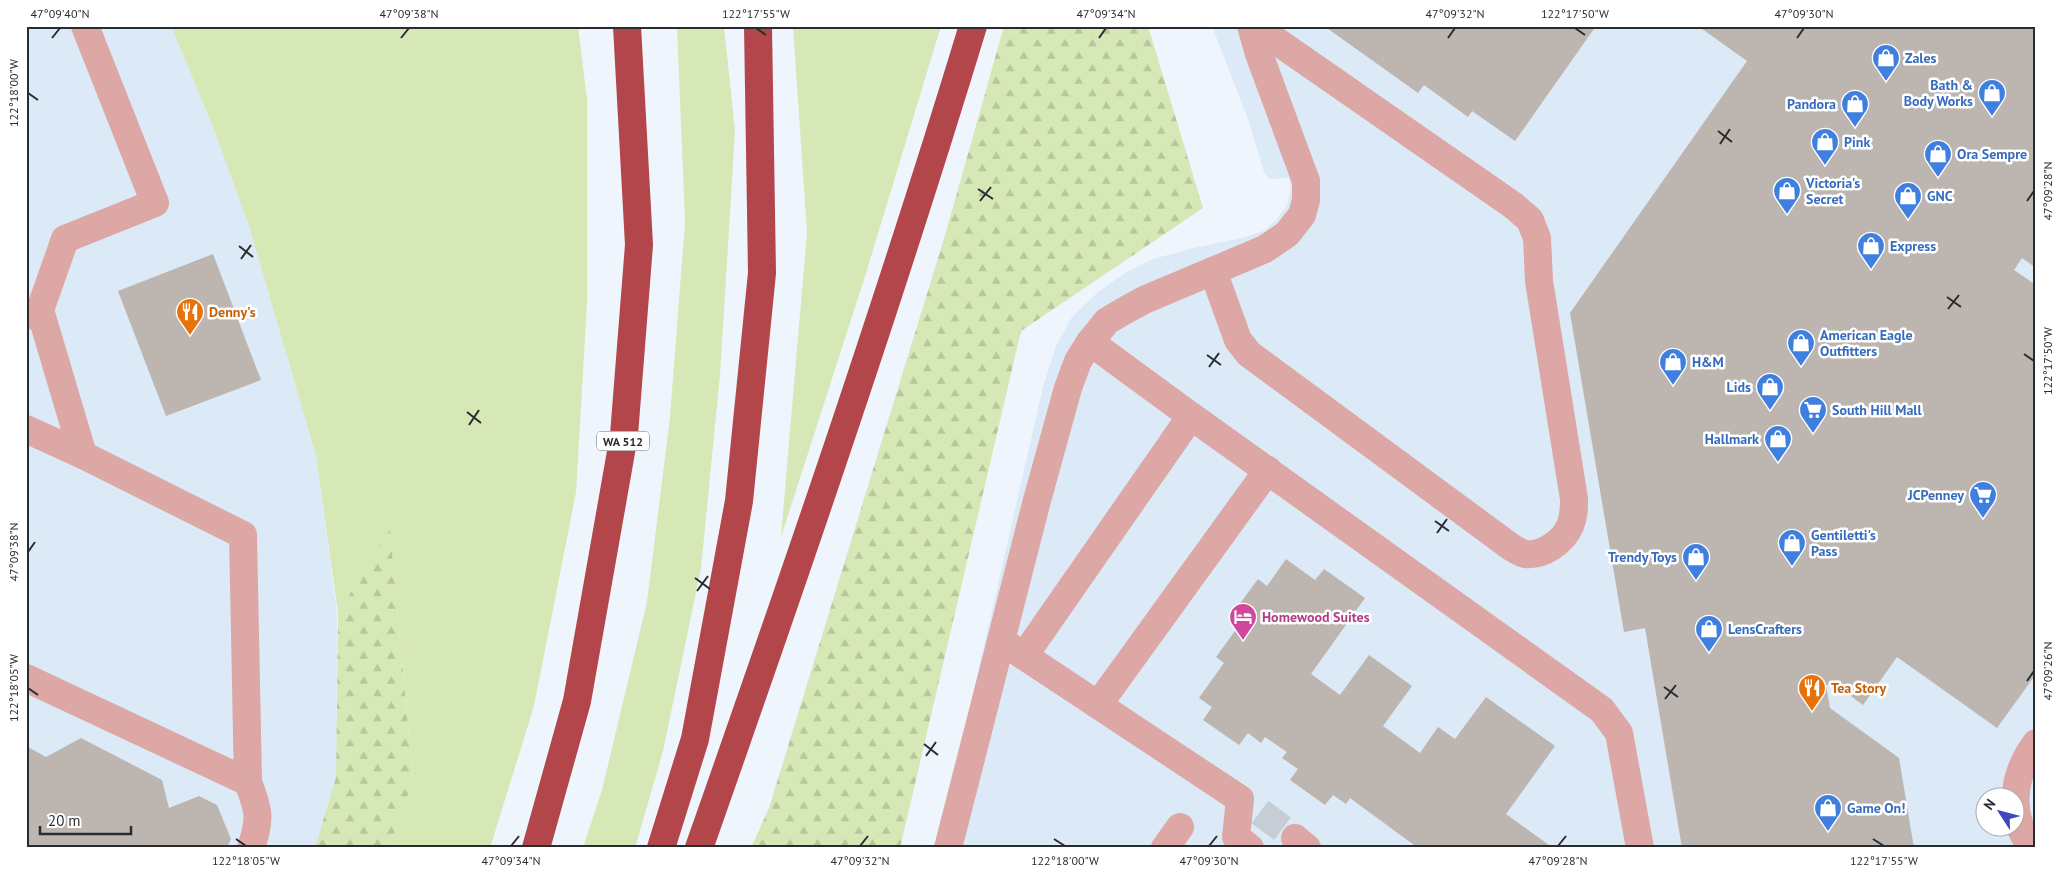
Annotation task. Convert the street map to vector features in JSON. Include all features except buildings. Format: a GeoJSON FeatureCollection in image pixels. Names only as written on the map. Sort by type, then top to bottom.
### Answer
{"type":"FeatureCollection","features":[{"type":"Feature","properties":{"kind":"highway","name":"WA 512"},"geometry":{"type":"LineString","coordinates":[[536,848],[577,701],[624,435],[639,245],[627,26]]}},
{"type":"Feature","properties":{"kind":"highway"},"geometry":{"type":"LineString","coordinates":[[661,848],[695,739],[739,501],[762,272],[758,26]]}},
{"type":"Feature","properties":{"kind":"highway"},"geometry":{"type":"LineString","coordinates":[[699,848],[889,297],[973,26]]}},
{"type":"Feature","properties":{"kind":"lane"},"geometry":{"type":"LineString","coordinates":[[83,456],[33,313],[65,240],[155,203],[85,26]]}},
{"type":"Feature","properties":{"kind":"lane"},"geometry":{"type":"LineString","coordinates":[[948,848],[1068,388],[1078,361],[1090,342],[1107,322],[1144,300],[1265,249],[1287,234],[1302,215],[1306,200],[1306,181],[1259,54],[1251,26]]}},
{"type":"Feature","properties":{"kind":"lane"},"geometry":{"type":"LineString","coordinates":[[1213,271],[1238,340],[1249,354],[1510,547],[1524,554],[1543,552],[1560,540],[1570,527],[1574,513],[1574,499],[1539,281],[1538,238],[1530,220],[1514,206],[1255,26]]}},
{"type":"Feature","properties":{"kind":"lane"},"geometry":{"type":"LineString","coordinates":[[1090,342],[1602,710],[1619,732],[1640,848]]}},
{"type":"Feature","properties":{"kind":"lane"},"geometry":{"type":"LineString","coordinates":[[1024,656],[1191,416]]}},
{"type":"Feature","properties":{"kind":"lane"},"geometry":{"type":"LineString","coordinates":[[26,429],[243,535],[248,782],[258,810],[257,830],[251,848]]}},
{"type":"Feature","properties":{"kind":"lane"},"geometry":{"type":"LineString","coordinates":[[1098,705],[1268,470]]}},
{"type":"Feature","properties":{"kind":"lane"},"geometry":{"type":"LineString","coordinates":[[1001,641],[1250,805],[1236,838],[1250,848]]}},
{"type":"Feature","properties":{"kind":"lane"},"geometry":{"type":"LineString","coordinates":[[26,678],[248,782]]}},
{"type":"Feature","properties":{"kind":"lane"},"geometry":{"type":"LineString","coordinates":[[2031,848],[2018,823],[2016,794],[2020,769],[2036,743]]}},
{"type":"Feature","properties":{"kind":"shaded area"},"geometry":{"type":"Polygon","coordinates":[[[26,26],[171,26],[213,127],[250,229],[316,456],[337,613],[336,777],[315,848],[26,848],[26,26]]]}},
{"type":"Feature","properties":{"kind":"shaded area"},"geometry":{"type":"Polygon","coordinates":[[[1212,26],[2036,26],[2036,848],[938,848],[1043,387],[1056,346],[1072,317],[1098,292],[1125,273],[1153,259],[1246,237],[1263,231],[1276,220],[1287,205],[1291,189],[1289,178],[1270,179],[1264,172],[1249,122],[1212,26]]]}},
{"type":"Feature","properties":{"kind":"green space"},"geometry":{"type":"Polygon","coordinates":[[[171,26],[578,26],[587,100],[587,303],[576,492],[534,706],[490,848],[389,848],[413,779],[390,531],[338,613],[316,456],[250,229],[213,127],[171,26]]]}},
{"type":"Feature","properties":{"kind":"green space"},"geometry":{"type":"Polygon","coordinates":[[[677,26],[724,26],[735,131],[720,375],[701,568],[663,751],[635,848],[583,848],[602,790],[647,602],[670,417],[685,222],[677,26]]]}},
{"type":"Feature","properties":{"kind":"green space"},"geometry":{"type":"Polygon","coordinates":[[[793,26],[941,26],[866,273],[781,537],[807,232],[793,26]]]}},
{"type":"Feature","properties":{"kind":"green space"},"geometry":{"type":"Polygon","coordinates":[[[1004,26],[1148,26],[1203,208],[1021,331],[900,848],[751,848],[769,808],[946,232],[1004,26]]]}},
{"type":"Feature","properties":{"kind":"green space"},"geometry":{"type":"Polygon","coordinates":[[[390,530],[413,780],[389,848],[315,848],[336,777],[338,613],[390,530]]]}},
{"type":"Feature","properties":{"kind":"tunnel"},"geometry":{"type":"LineString","coordinates":[[1260,812],[1295,838]]}},
{"type":"Feature","properties":{"kind":"place","name":"Zales"},"geometry":{"type":"Point","coordinates":[1886,82]}},
{"type":"Feature","properties":{"kind":"place","name":"Bath & Body Works"},"geometry":{"type":"Point","coordinates":[1992,117]}},
{"type":"Feature","properties":{"kind":"place","name":"Pandora"},"geometry":{"type":"Point","coordinates":[1855,128]}},
{"type":"Feature","properties":{"kind":"place","name":"Pink"},"geometry":{"type":"Point","coordinates":[1825,166]}},
{"type":"Feature","properties":{"kind":"place","name":"Ora Sempre"},"geometry":{"type":"Point","coordinates":[1938,178]}},
{"type":"Feature","properties":{"kind":"place","name":"Victoria's Secret"},"geometry":{"type":"Point","coordinates":[1787,215]}},
{"type":"Feature","properties":{"kind":"place","name":"GNC"},"geometry":{"type":"Point","coordinates":[1908,220]}},
{"type":"Feature","properties":{"kind":"place","name":"Express"},"geometry":{"type":"Point","coordinates":[1871,270]}},
{"type":"Feature","properties":{"kind":"place","name":"Denny's"},"geometry":{"type":"Point","coordinates":[190,336]}},
{"type":"Feature","properties":{"kind":"place","name":"American Eagle Outfitters"},"geometry":{"type":"Point","coordinates":[1801,367]}},
{"type":"Feature","properties":{"kind":"place","name":"H&M"},"geometry":{"type":"Point","coordinates":[1673,386]}},
{"type":"Feature","properties":{"kind":"place","name":"Lids"},"geometry":{"type":"Point","coordinates":[1770,411]}},
{"type":"Feature","properties":{"kind":"place","name":"South Hill Mall"},"geometry":{"type":"Point","coordinates":[1813,434]}},
{"type":"Feature","properties":{"kind":"place","name":"Hallmark"},"geometry":{"type":"Point","coordinates":[1778,463]}},
{"type":"Feature","properties":{"kind":"place","name":"JCPenney"},"geometry":{"type":"Point","coordinates":[1983,519]}},
{"type":"Feature","properties":{"kind":"place","name":"Gentiletti's Pass"},"geometry":{"type":"Point","coordinates":[1792,567]}},
{"type":"Feature","properties":{"kind":"place","name":"Trendy Toys"},"geometry":{"type":"Point","coordinates":[1696,581]}},
{"type":"Feature","properties":{"kind":"place","name":"Homewood Suites"},"geometry":{"type":"Point","coordinates":[1243,641]}},
{"type":"Feature","properties":{"kind":"place","name":"LensCrafters"},"geometry":{"type":"Point","coordinates":[1709,653]}},
{"type":"Feature","properties":{"kind":"place","name":"Tea Story"},"geometry":{"type":"Point","coordinates":[1812,712]}},
{"type":"Feature","properties":{"kind":"place","name":"Game On!"},"geometry":{"type":"Point","coordinates":[1828,832]}}]}
